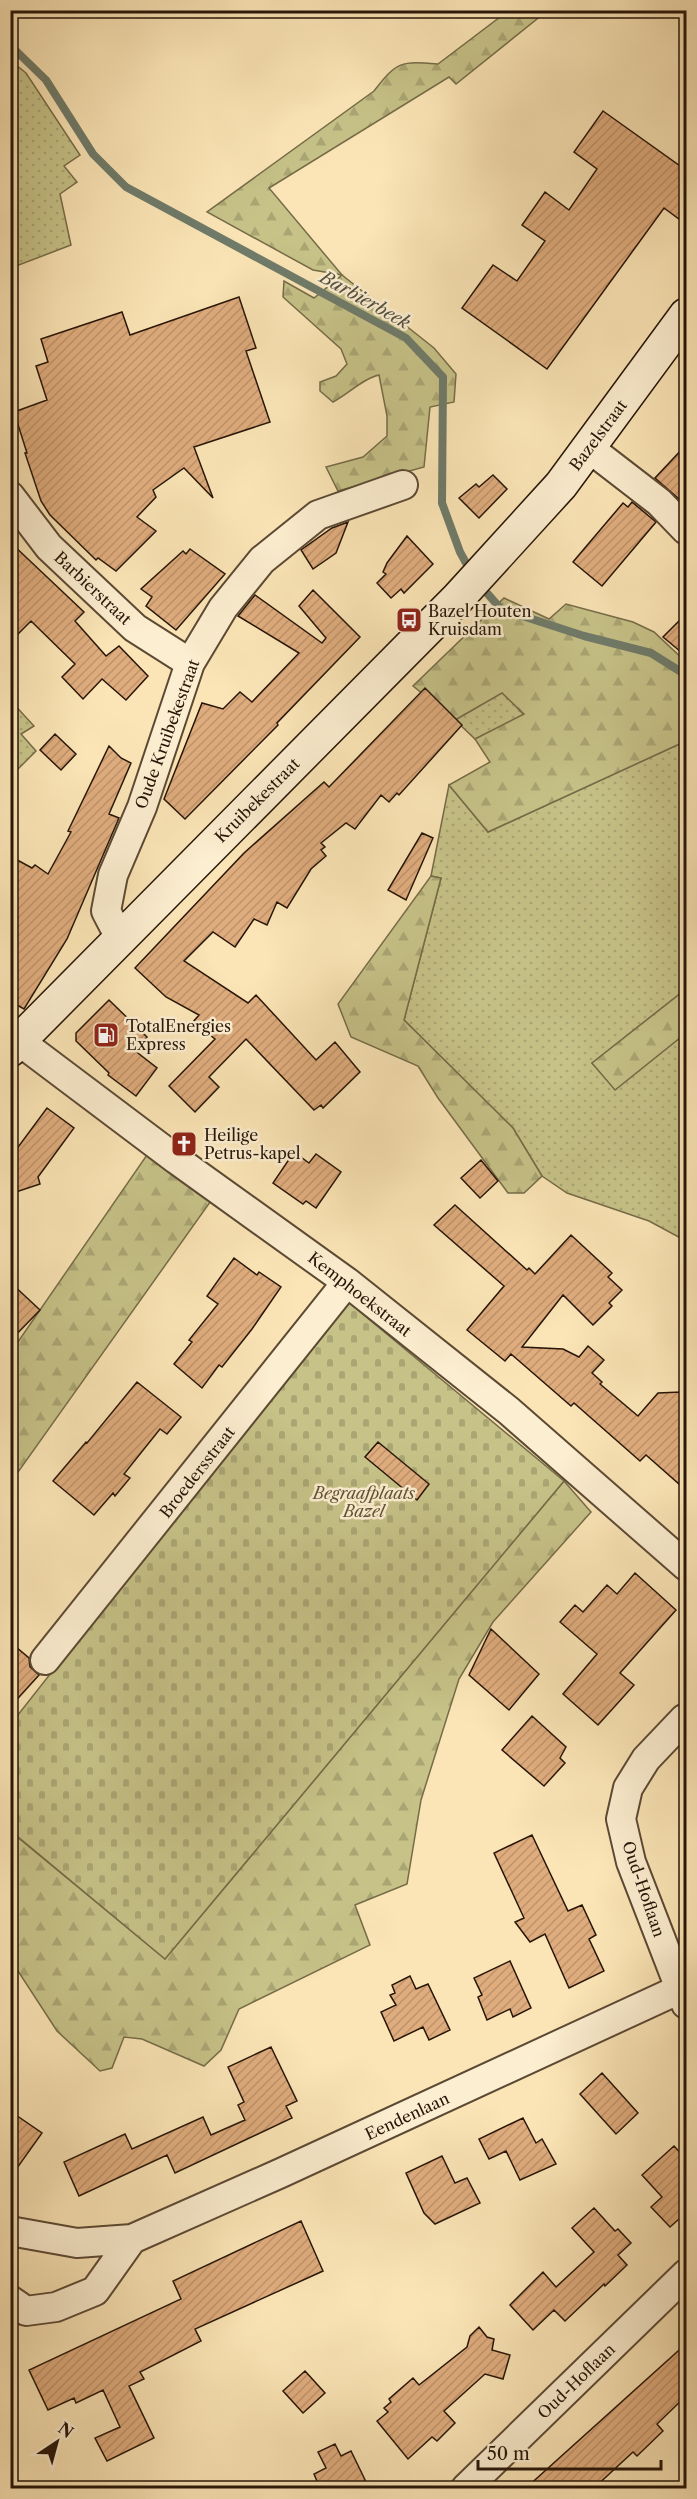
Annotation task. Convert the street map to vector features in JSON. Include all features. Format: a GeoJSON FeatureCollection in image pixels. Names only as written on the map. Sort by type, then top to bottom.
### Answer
{"type":"FeatureCollection","features":[{"type":"Feature","properties":{"kind":"main road","name":"Bazelstraat"},"geometry":{"type":"LineString","coordinates":[[502,550],[561,485],[687,315]]}},
{"type":"Feature","properties":{"kind":"main road","name":"Kruibekestraat"},"geometry":{"type":"LineString","coordinates":[[15,1045],[458,598],[502,550]]}},
{"type":"Feature","properties":{"kind":"street"},"geometry":{"type":"LineString","coordinates":[[589,448],[659,502],[687,530]]}},
{"type":"Feature","properties":{"kind":"street","name":"Oude Kruibekestraat"},"geometry":{"type":"LineString","coordinates":[[120,938],[106,911],[113,875],[142,807],[190,663],[223,608],[262,560],[318,515],[403,485]]}},
{"type":"Feature","properties":{"kind":"street","name":"Barbierstraat"},"geometry":{"type":"LineString","coordinates":[[10,496],[49,547],[135,628],[190,663]]}},
{"type":"Feature","properties":{"kind":"street","name":"Kemphoekstraat"},"geometry":{"type":"LineString","coordinates":[[15,1045],[347,1282],[509,1411],[687,1566]]}},
{"type":"Feature","properties":{"kind":"street","name":"Broedersstraat"},"geometry":{"type":"LineString","coordinates":[[45,1660],[347,1282]]}},
{"type":"Feature","properties":{"kind":"street","name":"Oud-Hoflaan"},"geometry":{"type":"LineString","coordinates":[[683,1996],[631,1862],[621,1819],[628,1788],[646,1759],[686,1715]]}},
{"type":"Feature","properties":{"kind":"street","name":"Eendenlaan"},"geometry":{"type":"LineString","coordinates":[[10,2231],[77,2243],[132,2239],[683,1996]]}},
{"type":"Feature","properties":{"kind":"street"},"geometry":{"type":"LineString","coordinates":[[10,2300],[26,2311],[56,2307],[95,2291],[132,2239]]}},
{"type":"Feature","properties":{"kind":"street","name":"Oud-Hoflaan"},"geometry":{"type":"LineString","coordinates":[[466,2488],[687,2274]]}},
{"type":"Feature","properties":{"kind":"green space"},"geometry":{"type":"Polygon","coordinates":[[[508,11],[538,11],[542,15],[456,84],[449,77],[269,188],[342,275],[313,270],[207,212],[374,91],[395,68],[408,63],[438,64],[508,11]]]}},
{"type":"Feature","properties":{"kind":"green space"},"geometry":{"type":"Polygon","coordinates":[[[11,61],[26,73],[80,155],[64,166],[77,182],[60,194],[71,245],[11,268],[11,61]]]}},
{"type":"Feature","properties":{"kind":"green space"},"geometry":{"type":"Polygon","coordinates":[[[342,275],[434,348],[456,374],[454,402],[430,407],[424,467],[338,491],[326,467],[363,457],[387,436],[387,416],[379,375],[333,402],[320,391],[320,382],[336,376],[347,364],[341,349],[283,297],[284,281],[314,298],[342,275]]]}},
{"type":"Feature","properties":{"kind":"green space"},"geometry":{"type":"Polygon","coordinates":[[[504,598],[549,619],[566,604],[633,622],[654,632],[686,662],[686,741],[488,832],[449,785],[490,762],[475,739],[524,714],[502,693],[455,720],[413,686],[504,598]]]}},
{"type":"Feature","properties":{"kind":"green space"},"geometry":{"type":"Polygon","coordinates":[[[502,692],[524,715],[475,739],[455,720],[502,692]]]}},
{"type":"Feature","properties":{"kind":"green space"},"geometry":{"type":"Polygon","coordinates":[[[11,701],[34,726],[21,734],[36,751],[11,776],[11,701]]]}},
{"type":"Feature","properties":{"kind":"green space"},"geometry":{"type":"Polygon","coordinates":[[[686,741],[686,989],[592,1063],[616,1089],[686,1033],[686,1241],[649,1221],[567,1193],[542,1176],[513,1128],[404,1020],[441,878],[431,876],[449,785],[488,832],[686,741]]]}},
{"type":"Feature","properties":{"kind":"green space"},"geometry":{"type":"Polygon","coordinates":[[[431,876],[441,878],[404,1020],[513,1128],[542,1176],[524,1193],[508,1193],[438,1098],[418,1066],[351,1037],[338,1004],[431,876]]]}},
{"type":"Feature","properties":{"kind":"green space"},"geometry":{"type":"Polygon","coordinates":[[[686,989],[686,1033],[615,1090],[592,1063],[686,989]]]}},
{"type":"Feature","properties":{"kind":"green space"},"geometry":{"type":"Polygon","coordinates":[[[149,1152],[213,1198],[11,1482],[11,1352],[149,1152]]]}},
{"type":"Feature","properties":{"kind":"green space","name":"Begraafplaats Bazel"},"geometry":{"type":"Polygon","coordinates":[[[347,1301],[564,1481],[165,1959],[11,1831],[10,1725],[288,1372],[347,1301]]]}},
{"type":"Feature","properties":{"kind":"green space"},"geometry":{"type":"Polygon","coordinates":[[[564,1481],[591,1512],[493,1622],[459,1679],[421,1800],[407,1884],[355,1905],[370,1945],[239,2009],[221,2050],[204,2066],[142,2039],[124,2037],[112,2068],[100,2071],[57,2031],[16,1968],[11,1949],[10,1831],[165,1959],[564,1481]]]}},
{"type":"Feature","properties":{"kind":"building"},"geometry":{"type":"Polygon","coordinates":[[[603,111],[687,171],[687,225],[664,208],[547,369],[462,308],[493,265],[517,281],[545,241],[522,225],[545,192],[569,210],[597,169],[574,152],[603,111]]]}},
{"type":"Feature","properties":{"kind":"building"},"geometry":{"type":"Polygon","coordinates":[[[239,297],[256,348],[246,351],[270,422],[194,447],[213,498],[184,468],[153,490],[156,497],[137,517],[156,531],[116,571],[98,558],[96,560],[50,515],[41,501],[25,453],[27,453],[14,412],[47,400],[36,366],[48,362],[41,339],[122,312],[130,335],[239,297]]]}},
{"type":"Feature","properties":{"kind":"building"},"geometry":{"type":"Polygon","coordinates":[[[687,444],[687,492],[679,499],[655,478],[687,444]]]}},
{"type":"Feature","properties":{"kind":"building"},"geometry":{"type":"Polygon","coordinates":[[[493,475],[507,489],[479,518],[459,498],[476,484],[479,487],[493,475]]]}},
{"type":"Feature","properties":{"kind":"building"},"geometry":{"type":"Polygon","coordinates":[[[632,502],[656,522],[602,586],[573,562],[623,503],[628,507],[632,502]]]}},
{"type":"Feature","properties":{"kind":"building"},"geometry":{"type":"Polygon","coordinates":[[[348,522],[336,553],[313,569],[301,550],[332,528],[348,522]]]}},
{"type":"Feature","properties":{"kind":"building"},"geometry":{"type":"Polygon","coordinates":[[[407,536],[433,564],[404,593],[401,589],[391,598],[377,583],[386,574],[383,572],[387,563],[407,536]]]}},
{"type":"Feature","properties":{"kind":"building"},"geometry":{"type":"Polygon","coordinates":[[[10,542],[84,612],[75,621],[106,656],[119,646],[148,676],[126,700],[102,679],[83,699],[62,677],[75,664],[31,621],[10,642],[10,542]]]}},
{"type":"Feature","properties":{"kind":"building"},"geometry":{"type":"Polygon","coordinates":[[[190,549],[225,574],[176,630],[146,606],[152,597],[141,589],[183,551],[186,554],[190,549]]]}},
{"type":"Feature","properties":{"kind":"building"},"geometry":{"type":"Polygon","coordinates":[[[313,590],[360,637],[277,723],[278,725],[185,819],[164,799],[202,703],[223,709],[240,692],[252,702],[299,653],[238,616],[255,595],[322,643],[326,638],[299,606],[313,590]]]}},
{"type":"Feature","properties":{"kind":"building"},"geometry":{"type":"Polygon","coordinates":[[[687,613],[687,657],[663,637],[687,613]]]}},
{"type":"Feature","properties":{"kind":"building"},"geometry":{"type":"Polygon","coordinates":[[[425,688],[462,725],[399,795],[397,793],[389,802],[381,795],[355,829],[346,823],[321,843],[325,847],[321,850],[326,856],[311,869],[287,908],[277,902],[267,925],[254,919],[235,947],[213,932],[184,961],[248,1003],[256,995],[316,1060],[335,1042],[360,1072],[323,1108],[321,1105],[314,1110],[246,1039],[209,1077],[219,1087],[195,1112],[169,1086],[215,1039],[193,1022],[199,1015],[166,997],[135,968],[244,853],[324,782],[329,787],[425,688]]]}},
{"type":"Feature","properties":{"kind":"building"},"geometry":{"type":"Polygon","coordinates":[[[55,734],[76,754],[61,770],[40,750],[55,734]]]}},
{"type":"Feature","properties":{"kind":"building"},"geometry":{"type":"Polygon","coordinates":[[[109,746],[121,758],[131,763],[109,814],[119,818],[67,939],[24,1009],[10,1001],[10,856],[32,868],[35,865],[48,874],[71,832],[68,831],[109,746]]]}},
{"type":"Feature","properties":{"kind":"building"},"geometry":{"type":"Polygon","coordinates":[[[422,833],[433,838],[406,900],[388,890],[422,833]]]}},
{"type":"Feature","properties":{"kind":"building"},"geometry":{"type":"Polygon","coordinates":[[[109,1000],[147,1037],[134,1050],[157,1068],[136,1096],[108,1075],[109,1073],[76,1041],[76,1033],[109,1000]]]}},
{"type":"Feature","properties":{"kind":"building"},"geometry":{"type":"Polygon","coordinates":[[[47,1108],[74,1128],[38,1177],[40,1184],[10,1194],[10,1158],[47,1108]]]}},
{"type":"Feature","properties":{"kind":"building"},"geometry":{"type":"Polygon","coordinates":[[[294,1152],[309,1163],[316,1154],[341,1172],[316,1208],[306,1201],[303,1204],[273,1183],[294,1152]]]}},
{"type":"Feature","properties":{"kind":"building"},"geometry":{"type":"Polygon","coordinates":[[[481,1160],[498,1181],[480,1198],[461,1178],[481,1160]]]}},
{"type":"Feature","properties":{"kind":"building"},"geometry":{"type":"Polygon","coordinates":[[[455,1205],[527,1270],[529,1268],[535,1274],[571,1235],[612,1273],[608,1277],[622,1290],[609,1303],[612,1306],[593,1325],[563,1295],[522,1347],[563,1349],[579,1357],[588,1346],[604,1360],[592,1373],[602,1382],[600,1384],[638,1416],[658,1393],[681,1392],[682,1405],[687,1409],[687,1491],[646,1455],[640,1461],[574,1403],[571,1406],[511,1354],[505,1361],[467,1330],[504,1286],[434,1225],[455,1205]]]}},
{"type":"Feature","properties":{"kind":"building"},"geometry":{"type":"Polygon","coordinates":[[[234,1258],[257,1275],[259,1272],[281,1287],[252,1329],[222,1367],[219,1365],[202,1388],[174,1364],[192,1342],[189,1340],[218,1304],[207,1296],[234,1258]]]}},
{"type":"Feature","properties":{"kind":"building"},"geometry":{"type":"Polygon","coordinates":[[[10,1282],[40,1310],[10,1341],[10,1282]]]}},
{"type":"Feature","properties":{"kind":"building"},"geometry":{"type":"Polygon","coordinates":[[[137,1382],[181,1417],[167,1434],[160,1429],[124,1474],[130,1478],[115,1496],[113,1493],[94,1515],[53,1481],[137,1382]]]}},
{"type":"Feature","properties":{"kind":"building"},"geometry":{"type":"Polygon","coordinates":[[[378,1442],[429,1484],[417,1500],[365,1457],[378,1442]]]}},
{"type":"Feature","properties":{"kind":"building"},"geometry":{"type":"Polygon","coordinates":[[[635,1573],[676,1610],[620,1673],[634,1685],[598,1725],[563,1694],[597,1654],[560,1622],[575,1605],[583,1612],[607,1585],[617,1594],[635,1573]]]}},
{"type":"Feature","properties":{"kind":"building"},"geometry":{"type":"Polygon","coordinates":[[[491,1629],[539,1674],[509,1710],[469,1675],[491,1629]]]}},
{"type":"Feature","properties":{"kind":"building"},"geometry":{"type":"Polygon","coordinates":[[[10,1642],[29,1658],[30,1667],[39,1675],[10,1707],[10,1642]]]}},
{"type":"Feature","properties":{"kind":"building"},"geometry":{"type":"Polygon","coordinates":[[[532,1716],[566,1747],[560,1758],[565,1763],[544,1786],[502,1750],[532,1716]]]}},
{"type":"Feature","properties":{"kind":"building"},"geometry":{"type":"Polygon","coordinates":[[[532,1835],[568,1911],[582,1905],[596,1935],[589,1939],[604,1971],[569,1988],[545,1934],[530,1942],[515,1922],[524,1918],[494,1853],[532,1835]]]}},
{"type":"Feature","properties":{"kind":"building"},"geometry":{"type":"Polygon","coordinates":[[[510,1961],[531,2008],[513,2017],[510,2009],[487,2020],[478,1997],[482,1995],[474,1978],[510,1961]]]}},
{"type":"Feature","properties":{"kind":"building"},"geometry":{"type":"Polygon","coordinates":[[[410,1976],[416,1989],[428,1984],[450,2030],[429,2040],[423,2027],[394,2041],[381,2012],[396,2005],[390,1995],[395,1993],[392,1985],[410,1976]]]}},
{"type":"Feature","properties":{"kind":"building"},"geometry":{"type":"Polygon","coordinates":[[[271,2047],[297,2101],[286,2106],[292,2118],[175,2173],[167,2155],[79,2196],[64,2162],[125,2134],[132,2149],[203,2117],[211,2135],[245,2120],[238,2105],[244,2102],[228,2067],[271,2047]]]}},
{"type":"Feature","properties":{"kind":"building"},"geometry":{"type":"Polygon","coordinates":[[[602,2073],[638,2113],[616,2134],[580,2094],[602,2073]]]}},
{"type":"Feature","properties":{"kind":"building"},"geometry":{"type":"Polygon","coordinates":[[[10,2111],[42,2133],[10,2178],[10,2111]]]}},
{"type":"Feature","properties":{"kind":"building"},"geometry":{"type":"Polygon","coordinates":[[[523,2118],[536,2143],[542,2139],[556,2164],[520,2180],[506,2151],[489,2159],[479,2139],[523,2118]]]}},
{"type":"Feature","properties":{"kind":"building"},"geometry":{"type":"Polygon","coordinates":[[[674,2146],[687,2160],[687,2212],[670,2227],[651,2207],[662,2197],[642,2175],[674,2146]]]}},
{"type":"Feature","properties":{"kind":"building"},"geometry":{"type":"Polygon","coordinates":[[[442,2156],[455,2183],[467,2178],[480,2203],[435,2224],[424,2213],[406,2173],[442,2156]]]}},
{"type":"Feature","properties":{"kind":"building"},"geometry":{"type":"Polygon","coordinates":[[[594,2208],[615,2231],[618,2229],[631,2243],[618,2255],[627,2265],[565,2321],[554,2310],[533,2330],[510,2305],[543,2272],[556,2287],[594,2252],[572,2228],[594,2208]]]}},
{"type":"Feature","properties":{"kind":"building"},"geometry":{"type":"Polygon","coordinates":[[[301,2221],[323,2271],[195,2329],[201,2341],[140,2372],[144,2379],[129,2386],[154,2438],[107,2461],[95,2438],[120,2427],[103,2390],[76,2403],[74,2398],[48,2410],[29,2370],[181,2299],[173,2281],[301,2221]]]}},
{"type":"Feature","properties":{"kind":"building"},"geometry":{"type":"Polygon","coordinates":[[[479,2327],[487,2337],[494,2339],[492,2350],[510,2355],[503,2379],[485,2374],[444,2411],[455,2423],[437,2441],[432,2437],[408,2459],[377,2421],[388,2412],[384,2408],[391,2402],[389,2399],[413,2378],[419,2385],[467,2347],[470,2336],[479,2327]]]}},
{"type":"Feature","properties":{"kind":"building"},"geometry":{"type":"Polygon","coordinates":[[[687,2343],[687,2395],[657,2424],[663,2431],[637,2456],[633,2452],[594,2488],[526,2488],[687,2343]]]}},
{"type":"Feature","properties":{"kind":"building"},"geometry":{"type":"Polygon","coordinates":[[[305,2371],[325,2393],[303,2413],[283,2391],[305,2371]]]}},
{"type":"Feature","properties":{"kind":"building"},"geometry":{"type":"Polygon","coordinates":[[[335,2444],[341,2456],[351,2451],[369,2488],[320,2488],[314,2474],[326,2468],[318,2452],[335,2444]]]}},
{"type":"Feature","properties":{"kind":"waterway","name":"Barbierbeek"},"geometry":{"type":"LineString","coordinates":[[10,45],[46,80],[93,154],[126,187],[406,338],[443,377],[442,503],[460,552],[471,572]]}},
{"type":"Feature","properties":{"kind":"waterway","name":"Barbierbeek"},"geometry":{"type":"LineString","coordinates":[[479,584],[501,609],[584,636],[651,653],[686,675]]}},
{"type":"Feature","properties":{"kind":"place","name":"Bazel Houten Kruisdam"},"geometry":{"type":"Point","coordinates":[409,620]}},
{"type":"Feature","properties":{"kind":"place","name":"TotalEnergies Express"},"geometry":{"type":"Point","coordinates":[106,1035]}},
{"type":"Feature","properties":{"kind":"place","name":"Heilige Petrus-kapel"},"geometry":{"type":"Point","coordinates":[184,1144]}}]}
